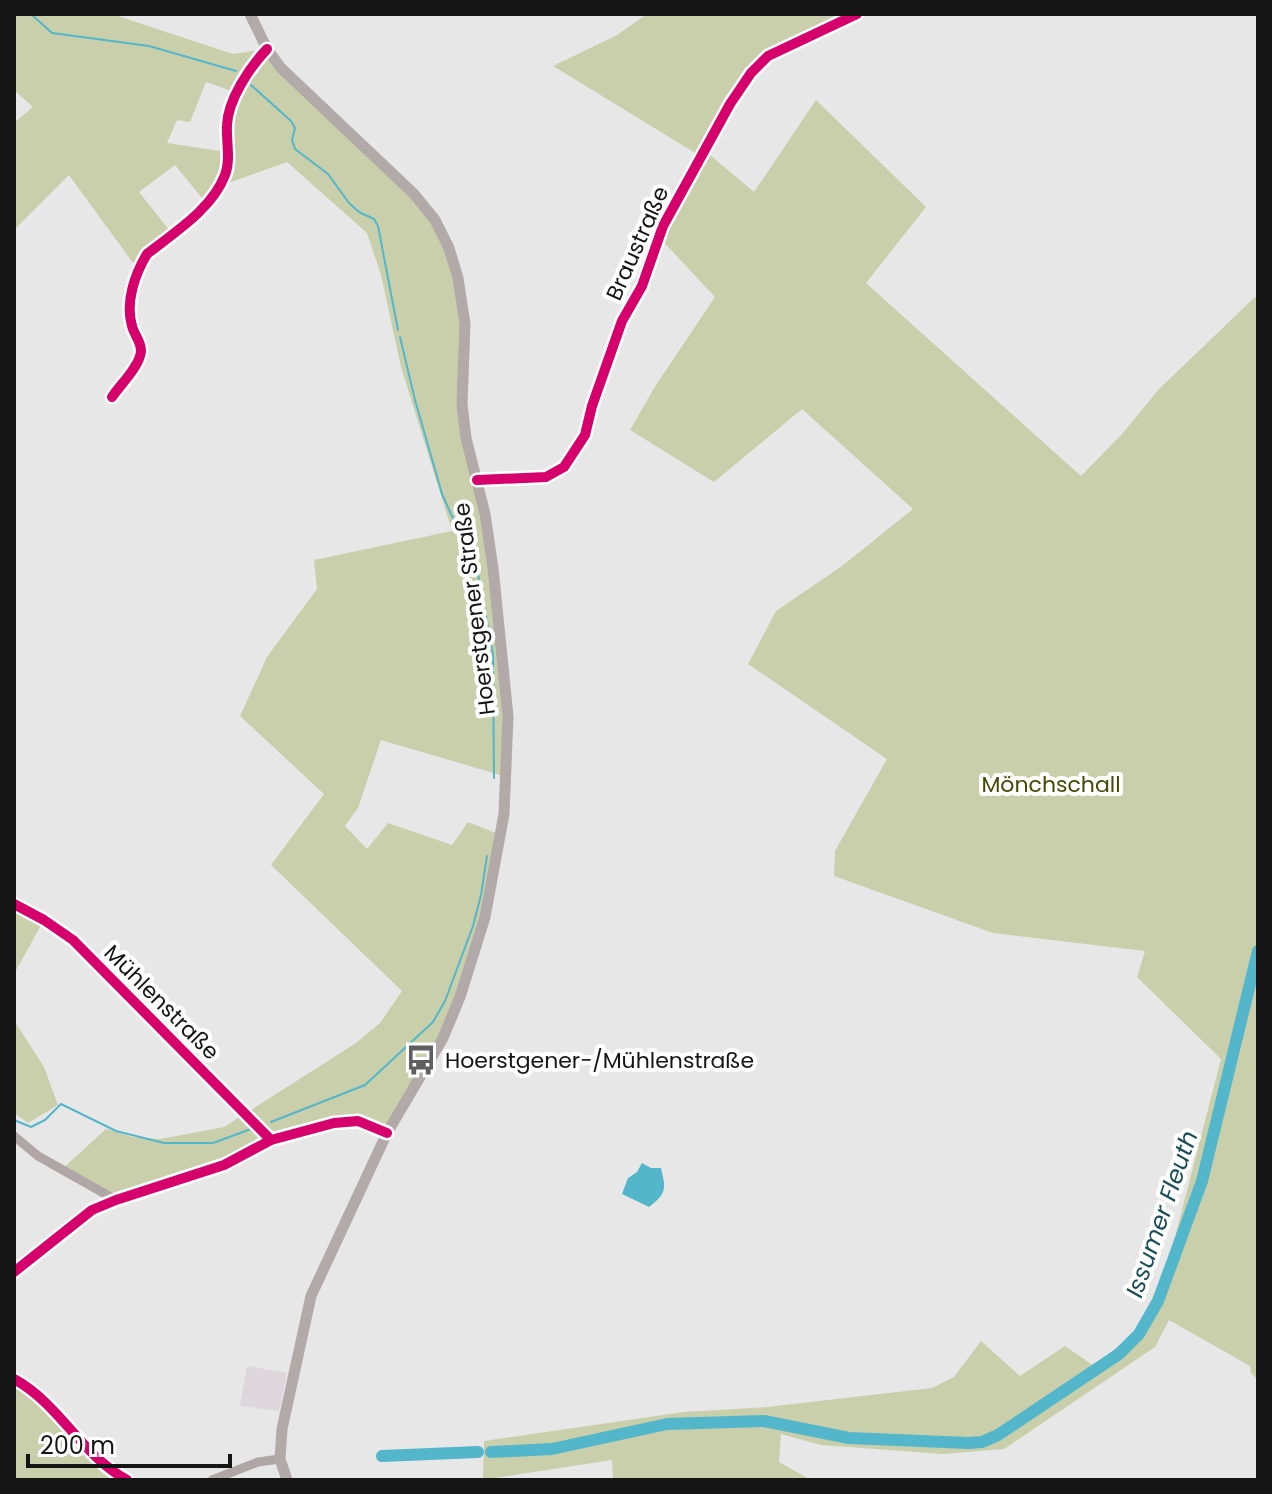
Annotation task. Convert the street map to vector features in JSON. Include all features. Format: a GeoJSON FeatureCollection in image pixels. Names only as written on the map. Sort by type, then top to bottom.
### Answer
{"type":"FeatureCollection","features":[{"type":"Feature","properties":{"kind":"main road","name":"Hoerstgener Straße"},"geometry":{"type":"LineString","coordinates":[[250,14],[267,49],[297,86],[414,194],[443,234],[458,278],[464,313],[462,404],[466,438],[491,554],[508,716],[503,822],[485,917],[460,997],[433,1058],[387,1133],[311,1296],[282,1429],[280,1459],[287,1480]]}},
{"type":"Feature","properties":{"kind":"street","name":"Braustraße"},"geometry":{"type":"LineString","coordinates":[[477,480],[546,477],[564,467],[585,435],[622,321],[642,286],[663,226],[730,104],[751,73],[768,56],[857,14]]}},
{"type":"Feature","properties":{"kind":"street"},"geometry":{"type":"LineString","coordinates":[[112,397],[141,355],[130,309],[140,265],[147,254],[209,201],[220,186],[227,172],[227,121],[232,103],[258,58],[267,49]]}},
{"type":"Feature","properties":{"kind":"street","name":"Mühlenstraße"},"geometry":{"type":"LineString","coordinates":[[14,904],[73,940],[271,1140]]}},
{"type":"Feature","properties":{"kind":"street"},"geometry":{"type":"LineString","coordinates":[[14,1272],[92,1210],[224,1165],[271,1140],[334,1123],[358,1121],[387,1133]]}},
{"type":"Feature","properties":{"kind":"street"},"geometry":{"type":"LineString","coordinates":[[14,1136],[38,1156],[116,1200]]}},
{"type":"Feature","properties":{"kind":"street"},"geometry":{"type":"LineString","coordinates":[[14,1379],[38,1394],[93,1456],[127,1480]]}},
{"type":"Feature","properties":{"kind":"street"},"geometry":{"type":"LineString","coordinates":[[212,1480],[258,1462],[280,1459]]}},
{"type":"Feature","properties":{"kind":"shaded area"},"geometry":{"type":"Polygon","coordinates":[[[247,1366],[287,1373],[279,1411],[240,1406],[247,1366]]]}},
{"type":"Feature","properties":{"kind":"green space"},"geometry":{"type":"Polygon","coordinates":[[[14,14],[112,14],[233,54],[267,49],[425,206],[458,278],[465,407],[493,568],[507,777],[381,740],[358,808],[345,826],[367,849],[388,823],[452,845],[468,822],[501,835],[460,997],[387,1133],[358,1121],[271,1140],[224,1165],[116,1200],[60,1171],[106,1129],[133,1137],[160,1139],[224,1127],[356,1043],[380,1023],[402,991],[271,865],[324,794],[240,716],[267,657],[317,589],[314,560],[452,531],[401,367],[381,275],[367,233],[287,162],[220,186],[206,203],[175,165],[139,192],[170,231],[136,267],[69,175],[14,230],[14,123],[33,107],[14,90],[14,14]],[[206,82],[190,122],[177,120],[167,143],[220,151],[232,91],[206,82]]]}},
{"type":"Feature","properties":{"kind":"green space","name":"Mönchschall"},"geometry":{"type":"Polygon","coordinates":[[[647,14],[857,14],[766,53],[704,150],[754,192],[816,100],[926,207],[866,283],[1081,476],[1123,433],[1159,389],[1255,297],[1258,300],[1258,1380],[1251,1373],[1250,1366],[1169,1320],[1155,1347],[1004,1449],[943,1454],[821,1445],[781,1434],[779,1462],[811,1480],[613,1480],[612,1460],[483,1480],[484,1441],[684,1412],[767,1407],[932,1388],[954,1377],[981,1341],[1020,1376],[1065,1346],[1094,1366],[1138,1330],[1169,1260],[1221,1059],[1137,977],[1145,951],[993,933],[834,876],[835,851],[887,759],[748,664],[776,611],[842,566],[913,509],[802,409],[714,482],[630,430],[715,297],[659,237],[700,156],[553,66],[617,35],[647,14]]]}},
{"type":"Feature","properties":{"kind":"green space"},"geometry":{"type":"Polygon","coordinates":[[[14,904],[44,920],[14,974],[14,904]]]}},
{"type":"Feature","properties":{"kind":"green space"},"geometry":{"type":"Polygon","coordinates":[[[14,1020],[44,1067],[58,1105],[28,1123],[14,1113],[14,1020]]]}},
{"type":"Feature","properties":{"kind":"green space"},"geometry":{"type":"Polygon","coordinates":[[[18,1381],[115,1474],[108,1480],[14,1480],[14,1387],[18,1381]]]}},
{"type":"Feature","properties":{"kind":"water"},"geometry":{"type":"Polygon","coordinates":[[[642,1163],[651,1168],[661,1168],[664,1181],[662,1194],[649,1207],[622,1194],[628,1178],[637,1172],[642,1163]]]}},
{"type":"Feature","properties":{"kind":"waterway"},"geometry":{"type":"LineString","coordinates":[[31,14],[52,33],[149,46],[236,71]]}},
{"type":"Feature","properties":{"kind":"waterway"},"geometry":{"type":"LineString","coordinates":[[251,85],[291,121],[295,128],[292,140],[295,149],[328,174],[359,212],[374,219],[378,226],[398,330]]}},
{"type":"Feature","properties":{"kind":"waterway"},"geometry":{"type":"LineString","coordinates":[[400,337],[442,494],[478,574],[493,654],[494,778]]}},
{"type":"Feature","properties":{"kind":"waterway"},"geometry":{"type":"LineString","coordinates":[[271,1122],[365,1085],[433,1022],[445,1001],[473,926],[487,856]]}},
{"type":"Feature","properties":{"kind":"waterway","name":"Issumer Fleuth"},"geometry":{"type":"LineString","coordinates":[[491,1452],[552,1449],[667,1424],[764,1421],[849,1438],[968,1443],[982,1442],[998,1435],[1119,1354],[1139,1334],[1158,1301],[1202,1181],[1258,951]]}},
{"type":"Feature","properties":{"kind":"waterway"},"geometry":{"type":"LineString","coordinates":[[14,1120],[31,1127],[45,1120],[61,1104],[116,1131],[164,1143],[213,1143],[251,1129]]}},
{"type":"Feature","properties":{"kind":"waterway","name":"Issumer Fleuth"},"geometry":{"type":"LineString","coordinates":[[382,1456],[478,1452]]}},
{"type":"Feature","properties":{"kind":"cycle path"},"geometry":{"type":"LineString","coordinates":[[477,480],[546,477],[564,467],[585,435],[622,321],[642,286],[663,226],[730,104],[751,73],[768,56],[857,14]]}},
{"type":"Feature","properties":{"kind":"cycle path"},"geometry":{"type":"LineString","coordinates":[[112,397],[135,367],[141,352],[130,317],[132,288],[139,270],[147,254],[192,219],[219,187],[228,163],[227,125],[231,105],[253,65],[267,49]]}},
{"type":"Feature","properties":{"kind":"cycle path"},"geometry":{"type":"LineString","coordinates":[[14,904],[73,940],[271,1140]]}},
{"type":"Feature","properties":{"kind":"cycle path"},"geometry":{"type":"LineString","coordinates":[[14,1272],[92,1210],[224,1165],[271,1140],[334,1123],[358,1121],[387,1133]]}},
{"type":"Feature","properties":{"kind":"cycle path"},"geometry":{"type":"LineString","coordinates":[[14,1379],[45,1402],[96,1457],[127,1480]]}},
{"type":"Feature","properties":{"kind":"place","name":"Hoerstgener−/Mühlenstraße"},"geometry":{"type":"Point","coordinates":[421,1060]}}]}
